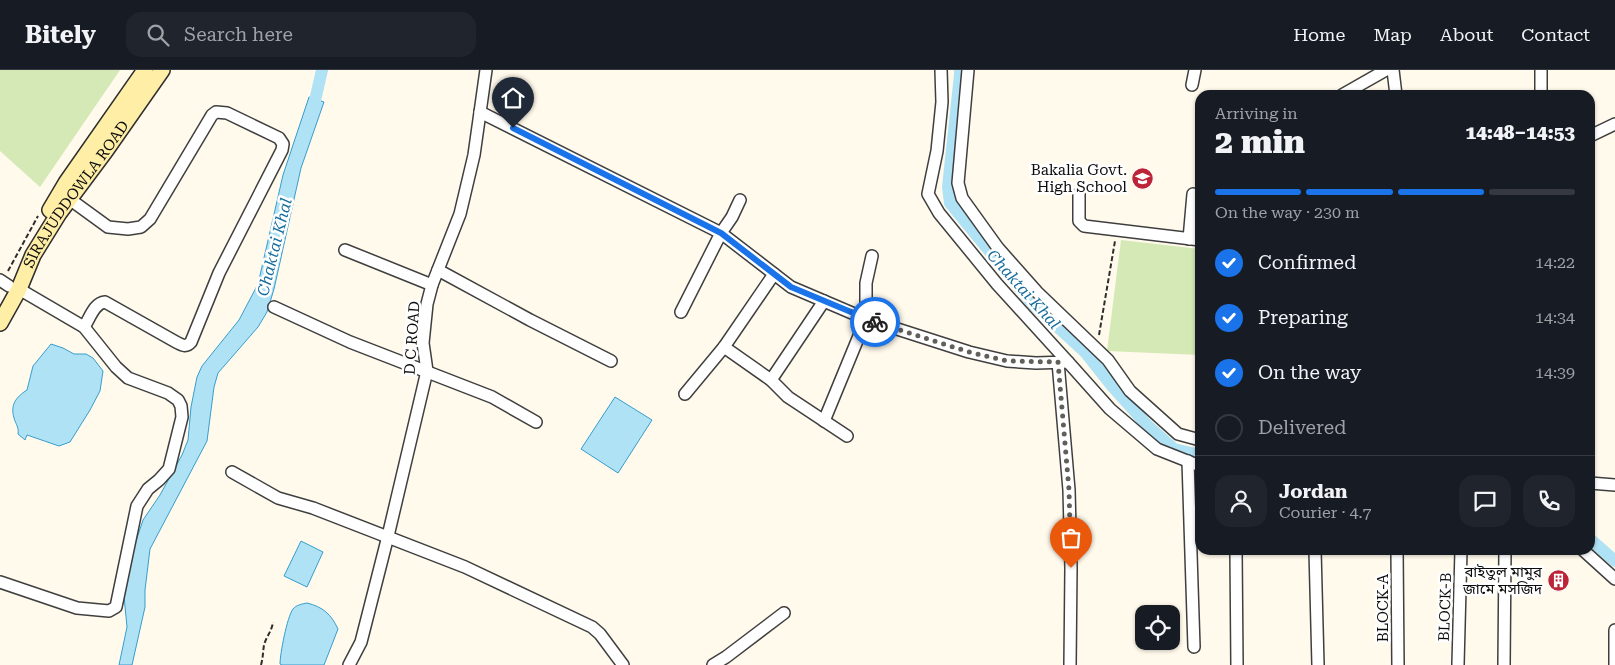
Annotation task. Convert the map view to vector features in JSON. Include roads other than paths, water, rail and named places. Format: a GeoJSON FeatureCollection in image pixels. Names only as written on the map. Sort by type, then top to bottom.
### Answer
{"type":"FeatureCollection","features":[{"type":"Feature","properties":{"kind":"main road","name":"SIRAJUDDOWLA ROAD"},"geometry":{"type":"LineString","coordinates":[[0,304],[66,183],[145,70]]}},
{"type":"Feature","properties":{"kind":"main road","name":"SIRAJUDDOWLA ROAD"},"geometry":{"type":"LineString","coordinates":[[0,323],[9,285],[33,255],[59,213],[162,70]]}},
{"type":"Feature","properties":{"kind":"street","name":"D C ROAD"},"geometry":{"type":"LineString","coordinates":[[349,665],[360,642],[388,536],[427,371],[424,324],[432,285],[460,214],[474,155],[486,70]]}},
{"type":"Feature","properties":{"kind":"street"},"geometry":{"type":"LineString","coordinates":[[941,70],[942,102],[937,151],[928,194],[939,213],[1063,362],[1110,409],[1156,449],[1195,464]]}},
{"type":"Feature","properties":{"kind":"street"},"geometry":{"type":"LineString","coordinates":[[968,70],[958,183],[962,198],[998,248],[1037,292],[1108,360],[1130,391],[1178,434],[1195,439]]}},
{"type":"Feature","properties":{"kind":"street"},"geometry":{"type":"LineString","coordinates":[[1192,85],[1195,70]]}},
{"type":"Feature","properties":{"kind":"street"},"geometry":{"type":"LineString","coordinates":[[1351,90],[1386,70]]}},
{"type":"Feature","properties":{"kind":"street"},"geometry":{"type":"LineString","coordinates":[[1393,70],[1396,90]]}},
{"type":"Feature","properties":{"kind":"street"},"geometry":{"type":"LineString","coordinates":[[1541,70],[1541,90]]}},
{"type":"Feature","properties":{"kind":"street"},"geometry":{"type":"LineString","coordinates":[[75,203],[108,227],[128,229],[140,227],[150,219],[212,115],[216,112],[227,113],[279,138],[283,144],[282,150],[218,272],[189,345],[185,346],[176,342],[105,302],[101,302],[96,306],[84,327]]}},
{"type":"Feature","properties":{"kind":"street"},"geometry":{"type":"LineString","coordinates":[[480,112],[721,233],[791,287],[866,319],[969,352],[1007,361],[1063,362]]}},
{"type":"Feature","properties":{"kind":"street"},"geometry":{"type":"LineString","coordinates":[[1595,134],[1615,124]]}},
{"type":"Feature","properties":{"kind":"street"},"geometry":{"type":"LineString","coordinates":[[1079,194],[1079,221],[1084,226],[1194,239],[1193,194]]}},
{"type":"Feature","properties":{"kind":"street"},"geometry":{"type":"LineString","coordinates":[[681,312],[740,200]]}},
{"type":"Feature","properties":{"kind":"street"},"geometry":{"type":"LineString","coordinates":[[345,250],[432,285]]}},
{"type":"Feature","properties":{"kind":"street"},"geometry":{"type":"LineString","coordinates":[[824,421],[866,319],[866,283],[872,256]]}},
{"type":"Feature","properties":{"kind":"street"},"geometry":{"type":"LineString","coordinates":[[438,270],[611,361]]}},
{"type":"Feature","properties":{"kind":"street"},"geometry":{"type":"LineString","coordinates":[[685,394],[724,347],[774,274]]}},
{"type":"Feature","properties":{"kind":"street"},"geometry":{"type":"LineString","coordinates":[[0,582],[77,608],[109,611],[116,607],[137,506],[148,489],[169,468],[182,417],[181,406],[178,400],[168,393],[128,378],[116,367],[84,327],[9,285]]}},
{"type":"Feature","properties":{"kind":"street"},"geometry":{"type":"LineString","coordinates":[[771,380],[824,301]]}},
{"type":"Feature","properties":{"kind":"street"},"geometry":{"type":"LineString","coordinates":[[274,307],[350,342],[492,397],[536,422]]}},
{"type":"Feature","properties":{"kind":"street"},"geometry":{"type":"LineString","coordinates":[[724,347],[771,380],[788,397],[847,436]]}},
{"type":"Feature","properties":{"kind":"street"},"geometry":{"type":"LineString","coordinates":[[1063,362],[1071,568],[1070,665]]}},
{"type":"Feature","properties":{"kind":"street"},"geometry":{"type":"LineString","coordinates":[[1188,461],[1194,648]]}},
{"type":"Feature","properties":{"kind":"street"},"geometry":{"type":"LineString","coordinates":[[232,472],[278,498],[313,508],[465,567],[592,627],[600,634],[624,665]]}},
{"type":"Feature","properties":{"kind":"street"},"geometry":{"type":"LineString","coordinates":[[1595,483],[1615,485]]}},
{"type":"Feature","properties":{"kind":"street"},"geometry":{"type":"LineString","coordinates":[[1236,555],[1237,665]]}},
{"type":"Feature","properties":{"kind":"street"},"geometry":{"type":"LineString","coordinates":[[1315,555],[1318,665]]}},
{"type":"Feature","properties":{"kind":"street","name":"BLOCK-A"},"geometry":{"type":"LineString","coordinates":[[1397,555],[1398,665]]}},
{"type":"Feature","properties":{"kind":"street","name":"BLOCK-B"},"geometry":{"type":"LineString","coordinates":[[1458,664],[1461,555]]}},
{"type":"Feature","properties":{"kind":"street"},"geometry":{"type":"LineString","coordinates":[[1504,665],[1505,555]]}},
{"type":"Feature","properties":{"kind":"street"},"geometry":{"type":"LineString","coordinates":[[1589,555],[1615,579]]}},
{"type":"Feature","properties":{"kind":"street"},"geometry":{"type":"LineString","coordinates":[[713,665],[729,661],[784,613]]}},
{"type":"Feature","properties":{"kind":"street"},"geometry":{"type":"LineString","coordinates":[[1615,630],[1615,665]]}},
{"type":"Feature","properties":{"kind":"water"},"geometry":{"type":"Polygon","coordinates":[[[309,97],[324,102],[301,168],[274,289],[267,312],[258,327],[218,373],[214,387],[207,441],[150,549],[145,607],[132,665],[119,665],[127,627],[124,596],[130,559],[143,520],[160,495],[188,440],[191,407],[197,377],[202,366],[239,320],[258,284],[283,175],[309,97]]]}},
{"type":"Feature","properties":{"kind":"water"},"geometry":{"type":"Polygon","coordinates":[[[51,344],[74,354],[86,354],[93,358],[103,371],[100,391],[90,410],[70,442],[59,446],[27,435],[25,440],[18,434],[13,413],[13,405],[27,390],[33,366],[51,344]]]}},
{"type":"Feature","properties":{"kind":"water"},"geometry":{"type":"Polygon","coordinates":[[[615,397],[652,420],[618,473],[581,449],[615,397]]]}},
{"type":"Feature","properties":{"kind":"water"},"geometry":{"type":"Polygon","coordinates":[[[301,541],[323,552],[307,587],[284,576],[301,541]]]}},
{"type":"Feature","properties":{"kind":"water"},"geometry":{"type":"Polygon","coordinates":[[[307,603],[326,612],[338,629],[324,665],[282,665],[280,664],[283,644],[291,613],[299,605],[307,603]]]}},
{"type":"Feature","properties":{"kind":"waterway","name":"Chaktai Khal"},"geometry":{"type":"LineString","coordinates":[[312,114],[322,70]]}},
{"type":"Feature","properties":{"kind":"waterway","name":"Chaktai Khal"},"geometry":{"type":"LineString","coordinates":[[960,70],[948,187],[950,203],[1033,304],[1085,352],[1147,425],[1174,449],[1195,454]]}},
{"type":"Feature","properties":{"kind":"waterway","name":"Chaktai Khal"},"geometry":{"type":"LineString","coordinates":[[1595,543],[1615,561]]}},
{"type":"Feature","properties":{"kind":"place","name":"Bakalia Govt. High School"},"geometry":{"type":"Point","coordinates":[1143,179]}},
{"type":"Feature","properties":{"kind":"place","name":"বাইতুল মামুর জামে মসজিদ"},"geometry":{"type":"Point","coordinates":[1558,581]}}]}
